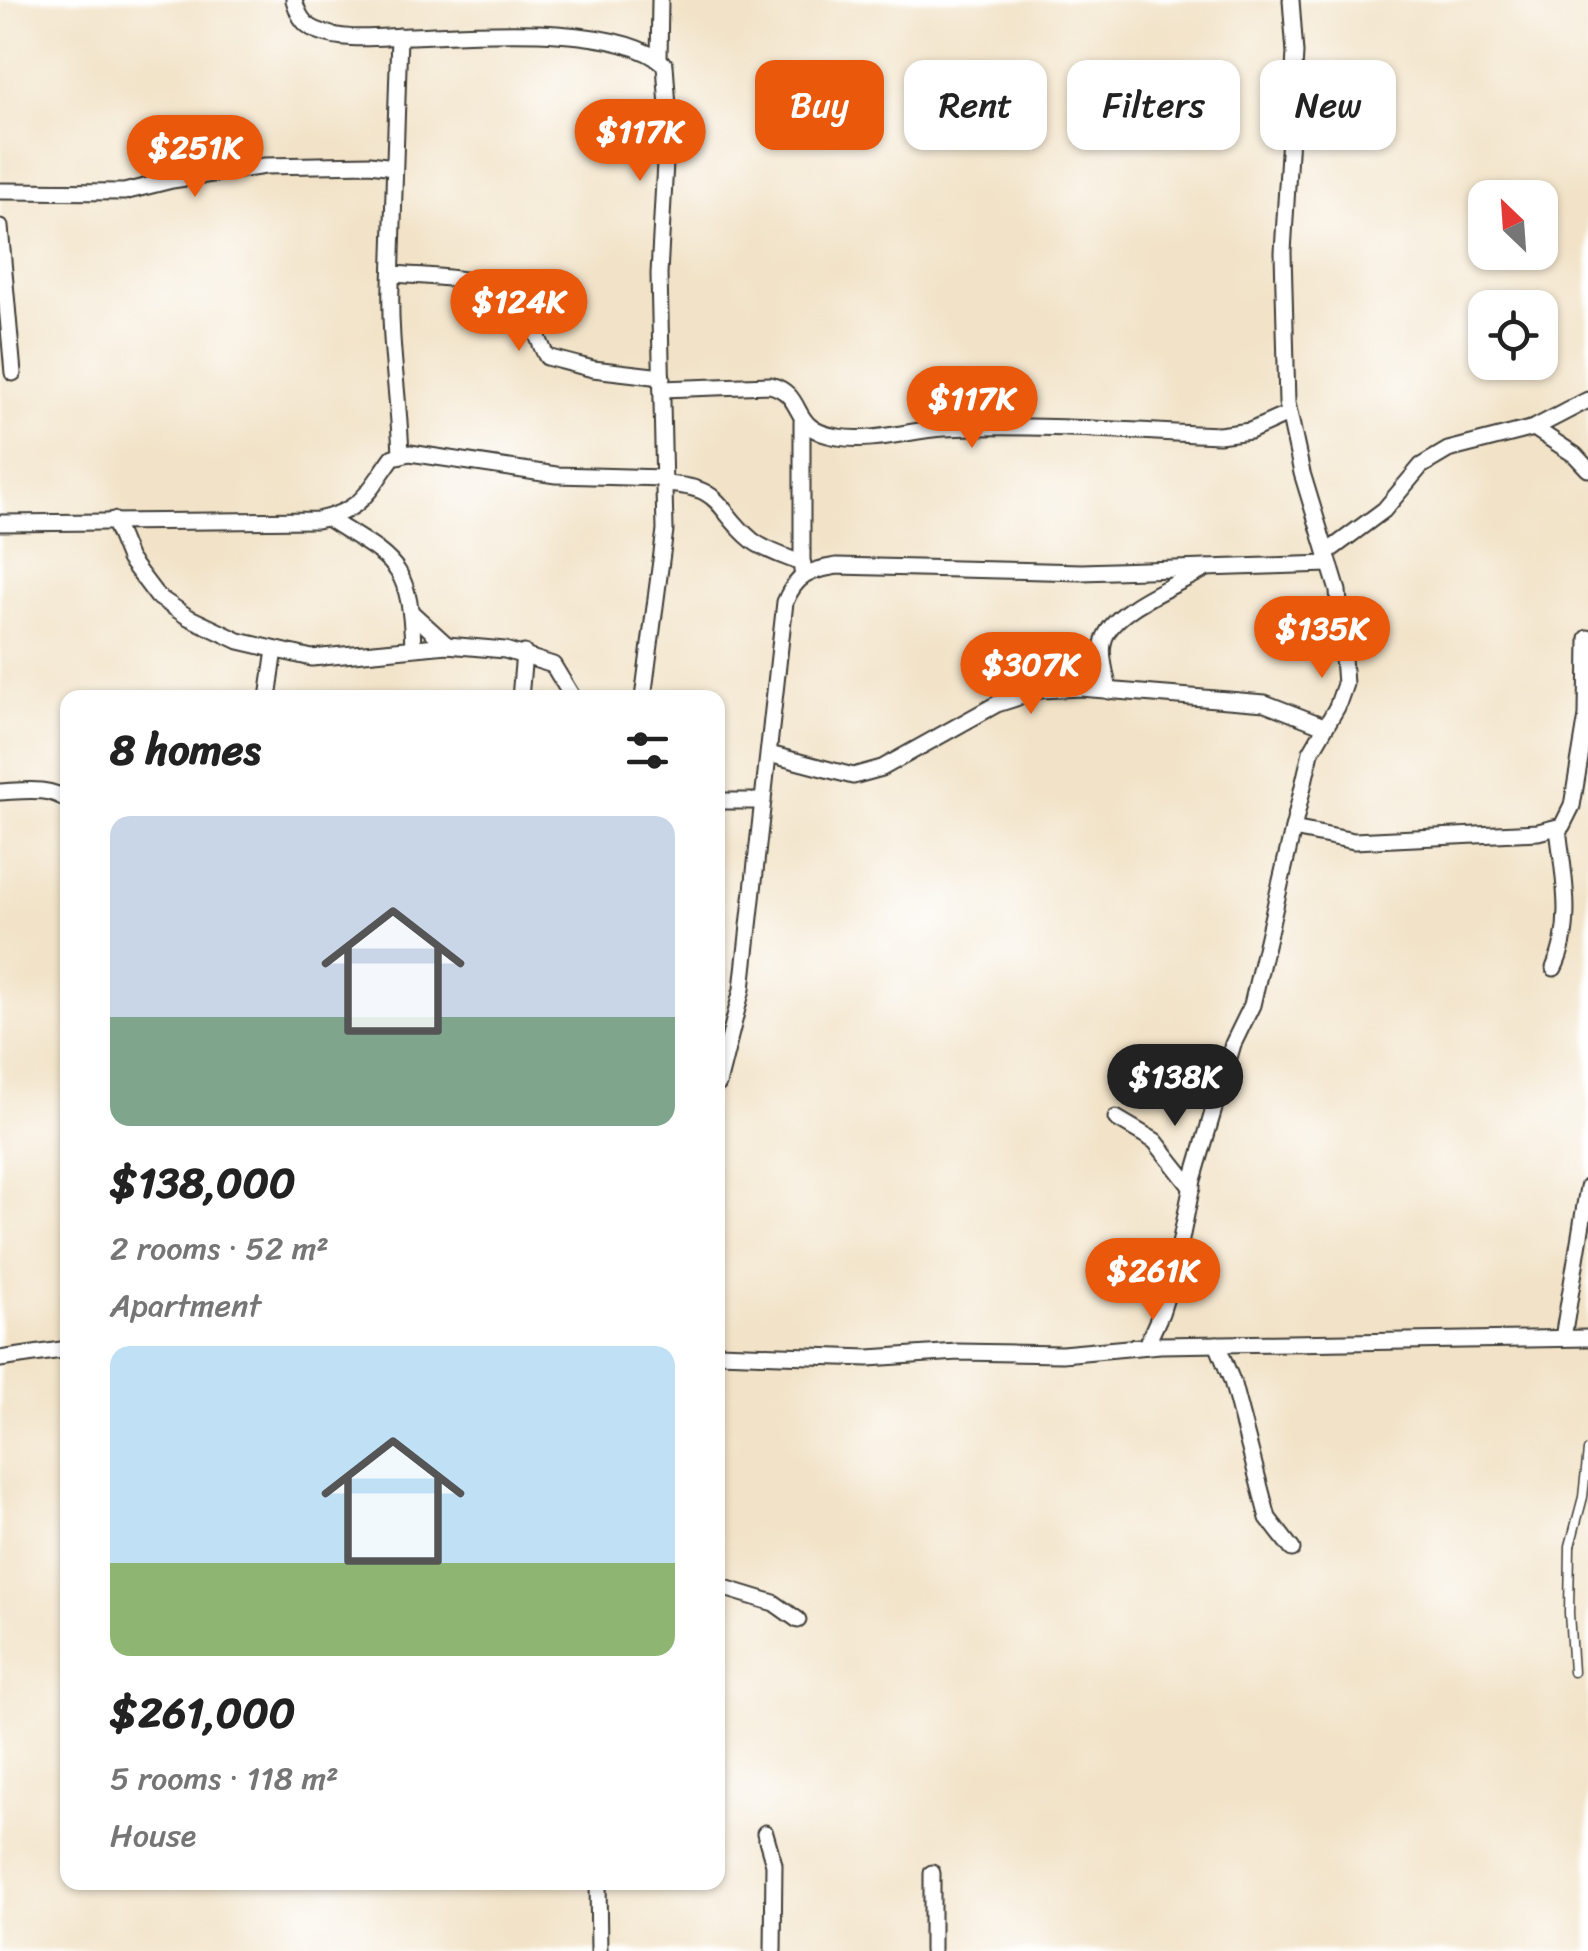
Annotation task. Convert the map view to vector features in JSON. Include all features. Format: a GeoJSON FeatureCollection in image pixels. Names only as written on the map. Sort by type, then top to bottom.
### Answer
{"type":"FeatureCollection","features":[{"type":"Feature","properties":{"kind":"street"},"geometry":{"type":"LineString","coordinates":[[294,0],[299,17],[313,29],[350,38],[504,32],[602,39],[641,48],[664,65],[668,80],[660,258],[665,530],[644,690]]}},
{"type":"Feature","properties":{"kind":"street"},"geometry":{"type":"LineString","coordinates":[[660,0],[660,60]]}},
{"type":"Feature","properties":{"kind":"street"},"geometry":{"type":"LineString","coordinates":[[1146,1346],[1175,1269],[1192,1188],[1233,1044],[1252,1004],[1311,752],[1337,707],[1345,684],[1338,591],[1288,414],[1283,252],[1295,53],[1291,0]]}},
{"type":"Feature","properties":{"kind":"street"},"geometry":{"type":"LineString","coordinates":[[399,36],[392,274],[401,455]]}},
{"type":"Feature","properties":{"kind":"street"},"geometry":{"type":"LineString","coordinates":[[0,190],[124,192],[172,180],[265,166],[394,167]]}},
{"type":"Feature","properties":{"kind":"street"},"geometry":{"type":"LineString","coordinates":[[0,227],[13,373]]}},
{"type":"Feature","properties":{"kind":"street"},"geometry":{"type":"LineString","coordinates":[[392,274],[489,285],[508,293],[522,304],[547,357],[662,383],[780,388],[811,430],[842,438],[944,428],[1219,435],[1250,431],[1288,414]]}},
{"type":"Feature","properties":{"kind":"street"},"geometry":{"type":"LineString","coordinates":[[0,523],[327,518],[360,501],[375,487],[393,457],[401,455],[450,457],[556,475],[664,481],[701,489],[718,500],[754,542],[802,569],[837,566],[1082,572],[1327,559],[1384,510],[1421,466],[1448,450],[1534,428],[1588,400]]}},
{"type":"Feature","properties":{"kind":"street"},"geometry":{"type":"LineString","coordinates":[[725,1028],[742,989],[785,602],[802,569],[802,421]]}},
{"type":"Feature","properties":{"kind":"street"},"geometry":{"type":"LineString","coordinates":[[1534,428],[1588,469]]}},
{"type":"Feature","properties":{"kind":"street"},"geometry":{"type":"LineString","coordinates":[[327,518],[371,545],[398,568],[412,613],[413,647]]}},
{"type":"Feature","properties":{"kind":"street"},"geometry":{"type":"LineString","coordinates":[[113,520],[129,558],[157,596],[188,618],[238,641],[312,658],[448,644],[524,654],[553,665],[568,690]]}},
{"type":"Feature","properties":{"kind":"street"},"geometry":{"type":"LineString","coordinates":[[1110,691],[1102,647],[1108,628],[1122,613],[1208,567]]}},
{"type":"Feature","properties":{"kind":"street"},"geometry":{"type":"LineString","coordinates":[[412,613],[448,644]]}},
{"type":"Feature","properties":{"kind":"street"},"geometry":{"type":"LineString","coordinates":[[1554,968],[1564,947],[1566,929],[1558,828],[1572,806],[1584,749],[1588,638]]}},
{"type":"Feature","properties":{"kind":"street"},"geometry":{"type":"LineString","coordinates":[[269,690],[274,650]]}},
{"type":"Feature","properties":{"kind":"street"},"geometry":{"type":"LineString","coordinates":[[521,690],[524,654]]}},
{"type":"Feature","properties":{"kind":"street"},"geometry":{"type":"LineString","coordinates":[[769,754],[853,776],[882,768],[996,704],[1041,690],[1080,688],[1264,704],[1324,726]]}},
{"type":"Feature","properties":{"kind":"street"},"geometry":{"type":"LineString","coordinates":[[0,792],[60,794]]}},
{"type":"Feature","properties":{"kind":"street"},"geometry":{"type":"LineString","coordinates":[[725,800],[763,801]]}},
{"type":"Feature","properties":{"kind":"street"},"geometry":{"type":"LineString","coordinates":[[1294,830],[1354,841],[1558,828]]}},
{"type":"Feature","properties":{"kind":"street"},"geometry":{"type":"LineString","coordinates":[[1116,1118],[1155,1141],[1192,1188]]}},
{"type":"Feature","properties":{"kind":"street"},"geometry":{"type":"LineString","coordinates":[[1562,1338],[1588,1187]]}},
{"type":"Feature","properties":{"kind":"street"},"geometry":{"type":"LineString","coordinates":[[1161,1314],[1174,1345]]}},
{"type":"Feature","properties":{"kind":"street"},"geometry":{"type":"LineString","coordinates":[[725,1353],[869,1358],[958,1352],[1062,1354],[1174,1345],[1588,1338]]}},
{"type":"Feature","properties":{"kind":"street"},"geometry":{"type":"LineString","coordinates":[[1217,1344],[1232,1381],[1268,1518],[1292,1549]]}},
{"type":"Feature","properties":{"kind":"street"},"geometry":{"type":"LineString","coordinates":[[0,1359],[60,1350]]}},
{"type":"Feature","properties":{"kind":"street"},"geometry":{"type":"LineString","coordinates":[[725,1588],[774,1603],[798,1620]]}},
{"type":"Feature","properties":{"kind":"street"},"geometry":{"type":"LineString","coordinates":[[764,1833],[774,1864],[773,1951]]}},
{"type":"Feature","properties":{"kind":"street"},"geometry":{"type":"LineString","coordinates":[[932,1872],[932,1951]]}},
{"type":"Feature","properties":{"kind":"street"},"geometry":{"type":"LineString","coordinates":[[598,1890],[599,1951]]}},
{"type":"Feature","properties":{"kind":"lane"},"geometry":{"type":"LineString","coordinates":[[1573,1672],[1570,1562],[1588,1450]]}},
{"type":"Feature","properties":{"kind":"lane"},"geometry":{"type":"LineString","coordinates":[[1577,1518],[1588,1526]]}}]}
